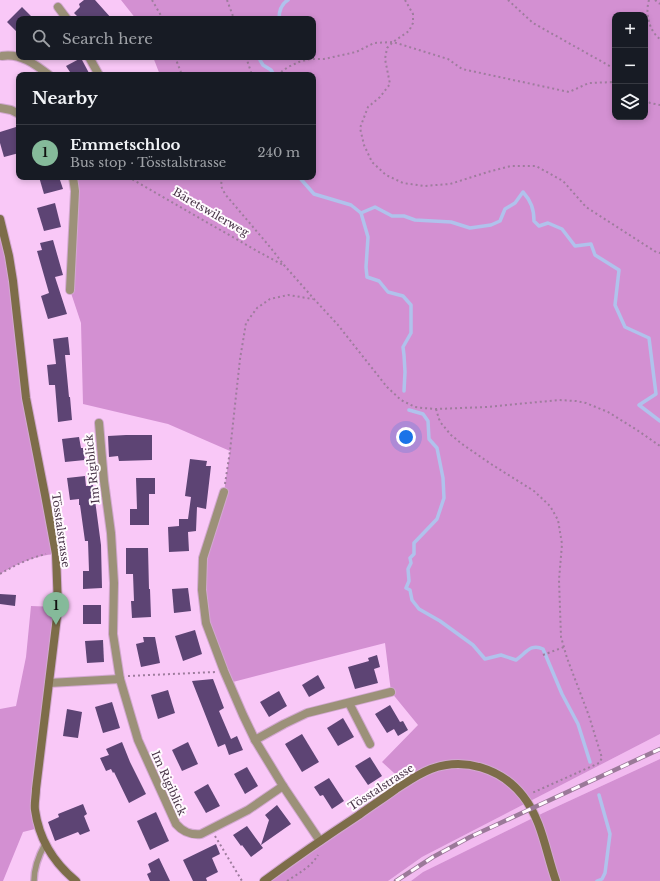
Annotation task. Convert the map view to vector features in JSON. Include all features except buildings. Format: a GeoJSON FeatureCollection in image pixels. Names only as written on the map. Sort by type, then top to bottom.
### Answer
{"type":"FeatureCollection","features":[{"type":"Feature","properties":{"kind":"main road","name":"Tösstalstrasse"},"geometry":{"type":"LineString","coordinates":[[0,219],[9,256],[13,281],[26,398],[46,495],[56,554],[58,607],[36,789],[35,809],[39,828],[45,844],[56,861],[76,881]]}},
{"type":"Feature","properties":{"kind":"main road","name":"Tösstalstrasse"},"geometry":{"type":"LineString","coordinates":[[264,881],[413,778],[431,769],[448,765],[468,765],[487,769],[495,773],[510,783],[524,796],[538,824],[556,881]]}},
{"type":"Feature","properties":{"kind":"street"},"geometry":{"type":"LineString","coordinates":[[58,7],[64,16]]}},
{"type":"Feature","properties":{"kind":"street"},"geometry":{"type":"LineString","coordinates":[[1,56],[10,55],[16,57]]}},
{"type":"Feature","properties":{"kind":"street"},"geometry":{"type":"LineString","coordinates":[[26,60],[45,72]]}},
{"type":"Feature","properties":{"kind":"street"},"geometry":{"type":"LineString","coordinates":[[91,60],[97,72]]}},
{"type":"Feature","properties":{"kind":"street"},"geometry":{"type":"LineString","coordinates":[[0,108],[16,112]]}},
{"type":"Feature","properties":{"kind":"street"},"geometry":{"type":"LineString","coordinates":[[70,290],[75,191],[73,180]]}},
{"type":"Feature","properties":{"kind":"street","name":"Im Rigiblick"},"geometry":{"type":"LineString","coordinates":[[99,423],[104,481],[111,533],[114,583],[113,634],[120,679],[138,740],[176,824],[188,833],[194,835],[201,834],[248,810],[282,786]]}},
{"type":"Feature","properties":{"kind":"street"},"geometry":{"type":"LineString","coordinates":[[224,492],[203,558],[202,590],[206,623],[224,671],[255,740],[282,786],[320,841]]}},
{"type":"Feature","properties":{"kind":"street"},"geometry":{"type":"LineString","coordinates":[[49,683],[120,679]]}},
{"type":"Feature","properties":{"kind":"street"},"geometry":{"type":"LineString","coordinates":[[255,740],[307,713],[391,692]]}},
{"type":"Feature","properties":{"kind":"street"},"geometry":{"type":"LineString","coordinates":[[349,703],[370,744]]}},
{"type":"Feature","properties":{"kind":"lane"},"geometry":{"type":"LineString","coordinates":[[34,881],[39,856],[45,844]]}},
{"type":"Feature","properties":{"kind":"path"},"geometry":{"type":"LineString","coordinates":[[152,0],[161,16]]}},
{"type":"Feature","properties":{"kind":"path"},"geometry":{"type":"LineString","coordinates":[[227,0],[233,16]]}},
{"type":"Feature","properties":{"kind":"path"},"geometry":{"type":"LineString","coordinates":[[405,0],[413,14],[413,23],[409,31],[387,48],[385,59],[390,84],[380,97],[368,107],[360,128],[364,144],[372,162],[386,175],[403,183],[424,186],[450,184],[492,170],[511,166],[536,166],[563,181],[586,207],[656,252],[660,253]]}},
{"type":"Feature","properties":{"kind":"path"},"geometry":{"type":"LineString","coordinates":[[508,0],[533,23],[612,67]]}},
{"type":"Feature","properties":{"kind":"path"},"geometry":{"type":"LineString","coordinates":[[649,0],[647,6],[648,16],[654,33],[660,40]]}},
{"type":"Feature","properties":{"kind":"path"},"geometry":{"type":"LineString","coordinates":[[655,0],[660,4]]}},
{"type":"Feature","properties":{"kind":"path"},"geometry":{"type":"LineString","coordinates":[[316,59],[330,58],[356,52],[374,43],[393,42],[448,59],[462,69],[569,92],[589,83],[612,82]]}},
{"type":"Feature","properties":{"kind":"path"},"geometry":{"type":"LineString","coordinates":[[176,60],[181,72]]}},
{"type":"Feature","properties":{"kind":"path"},"geometry":{"type":"LineString","coordinates":[[247,60],[251,72]]}},
{"type":"Feature","properties":{"kind":"path"},"geometry":{"type":"LineString","coordinates":[[282,72],[288,67],[306,60]]}},
{"type":"Feature","properties":{"kind":"path"},"geometry":{"type":"LineString","coordinates":[[648,101],[660,105]]}},
{"type":"Feature","properties":{"kind":"path","name":"Bäretswilerweg"},"geometry":{"type":"LineString","coordinates":[[133,180],[257,252],[284,265]]}},
{"type":"Feature","properties":{"kind":"path"},"geometry":{"type":"LineString","coordinates":[[222,180],[221,186],[225,194],[284,265],[338,325],[387,387],[405,402],[415,407],[436,409],[488,407],[558,400],[576,401],[586,403],[608,412],[660,446]]}},
{"type":"Feature","properties":{"kind":"path"},"geometry":{"type":"LineString","coordinates":[[224,492],[240,358],[246,323],[257,308],[270,299],[288,295],[314,299]]}},
{"type":"Feature","properties":{"kind":"path"},"geometry":{"type":"LineString","coordinates":[[436,409],[441,423],[451,434],[462,444],[491,464],[534,491],[550,506],[558,520],[562,544],[559,580],[561,637],[602,758],[599,763],[524,796]]}},
{"type":"Feature","properties":{"kind":"path"},"geometry":{"type":"LineString","coordinates":[[0,574],[36,556],[56,554]]}},
{"type":"Feature","properties":{"kind":"path"},"geometry":{"type":"LineString","coordinates":[[543,655],[564,647]]}},
{"type":"Feature","properties":{"kind":"path"},"geometry":{"type":"LineString","coordinates":[[120,679],[127,676],[224,671]]}},
{"type":"Feature","properties":{"kind":"path"},"geometry":{"type":"LineString","coordinates":[[211,830],[242,881]]}},
{"type":"Feature","properties":{"kind":"path"},"geometry":{"type":"LineString","coordinates":[[287,881],[308,866],[319,852]]}},
{"type":"Feature","properties":{"kind":"shaded area"},"geometry":{"type":"Polygon","coordinates":[[[121,0],[660,0],[660,734],[422,857],[388,881],[264,881],[405,783],[382,762],[418,725],[391,692],[385,643],[229,683],[206,623],[203,558],[224,492],[230,451],[168,424],[83,404],[81,323],[70,290],[73,180],[316,180],[316,72],[159,72],[154,60],[316,60],[316,16],[134,16],[121,0]]]}},
{"type":"Feature","properties":{"kind":"shaded area"},"geometry":{"type":"Polygon","coordinates":[[[0,225],[9,256],[26,398],[56,554],[41,556],[26,561],[0,574],[0,225]]]}},
{"type":"Feature","properties":{"kind":"shaded area"},"geometry":{"type":"Polygon","coordinates":[[[31,606],[58,607],[36,789],[39,828],[23,832],[3,881],[0,881],[0,709],[16,706],[26,657],[31,606]]]}},
{"type":"Feature","properties":{"kind":"shaded area"},"geometry":{"type":"Polygon","coordinates":[[[660,734],[660,759],[543,813],[423,872],[411,881],[388,881],[422,857],[660,734]]]}},
{"type":"Feature","properties":{"kind":"shaded area"},"geometry":{"type":"Polygon","coordinates":[[[660,759],[660,881],[411,881],[423,872],[543,813],[660,759]]]}},
{"type":"Feature","properties":{"kind":"waterway"},"geometry":{"type":"LineString","coordinates":[[279,16],[281,8],[288,0]]}},
{"type":"Feature","properties":{"kind":"waterway"},"geometry":{"type":"LineString","coordinates":[[260,60],[263,65],[272,72]]}},
{"type":"Feature","properties":{"kind":"waterway"},"geometry":{"type":"LineString","coordinates":[[302,180],[314,194],[351,205],[361,213],[368,237],[366,267],[367,277],[379,281],[388,292],[403,296],[411,305],[411,333],[403,347],[405,372],[404,391]]}},
{"type":"Feature","properties":{"kind":"waterway"},"geometry":{"type":"LineString","coordinates":[[361,213],[375,207],[392,216],[404,216],[415,220],[451,222],[470,228],[491,225],[500,221],[505,209],[515,203],[523,192],[532,205],[534,221],[539,226],[548,223],[562,229],[575,246],[591,244],[595,255],[619,270],[615,305],[625,327],[649,338],[656,394],[639,405],[660,421]]}},
{"type":"Feature","properties":{"kind":"waterway"},"geometry":{"type":"LineString","coordinates":[[409,410],[423,414],[428,421],[429,439],[437,448],[443,478],[444,498],[437,519],[414,543],[414,554],[410,558],[411,563],[408,569],[409,581],[406,588],[410,590],[412,600],[419,609],[440,621],[473,645],[485,659],[501,655],[516,660],[532,648],[539,647],[543,649],[562,694],[578,724],[590,762]]}},
{"type":"Feature","properties":{"kind":"waterway"},"geometry":{"type":"LineString","coordinates":[[597,881],[602,879],[605,873],[610,834],[599,795]]}},
{"type":"Feature","properties":{"kind":"railway"},"geometry":{"type":"LineString","coordinates":[[396,881],[433,857],[470,837],[660,749]]}},
{"type":"Feature","properties":{"kind":"place","name":"Emmetschloo"},"geometry":{"type":"Point","coordinates":[56,625]}}]}
